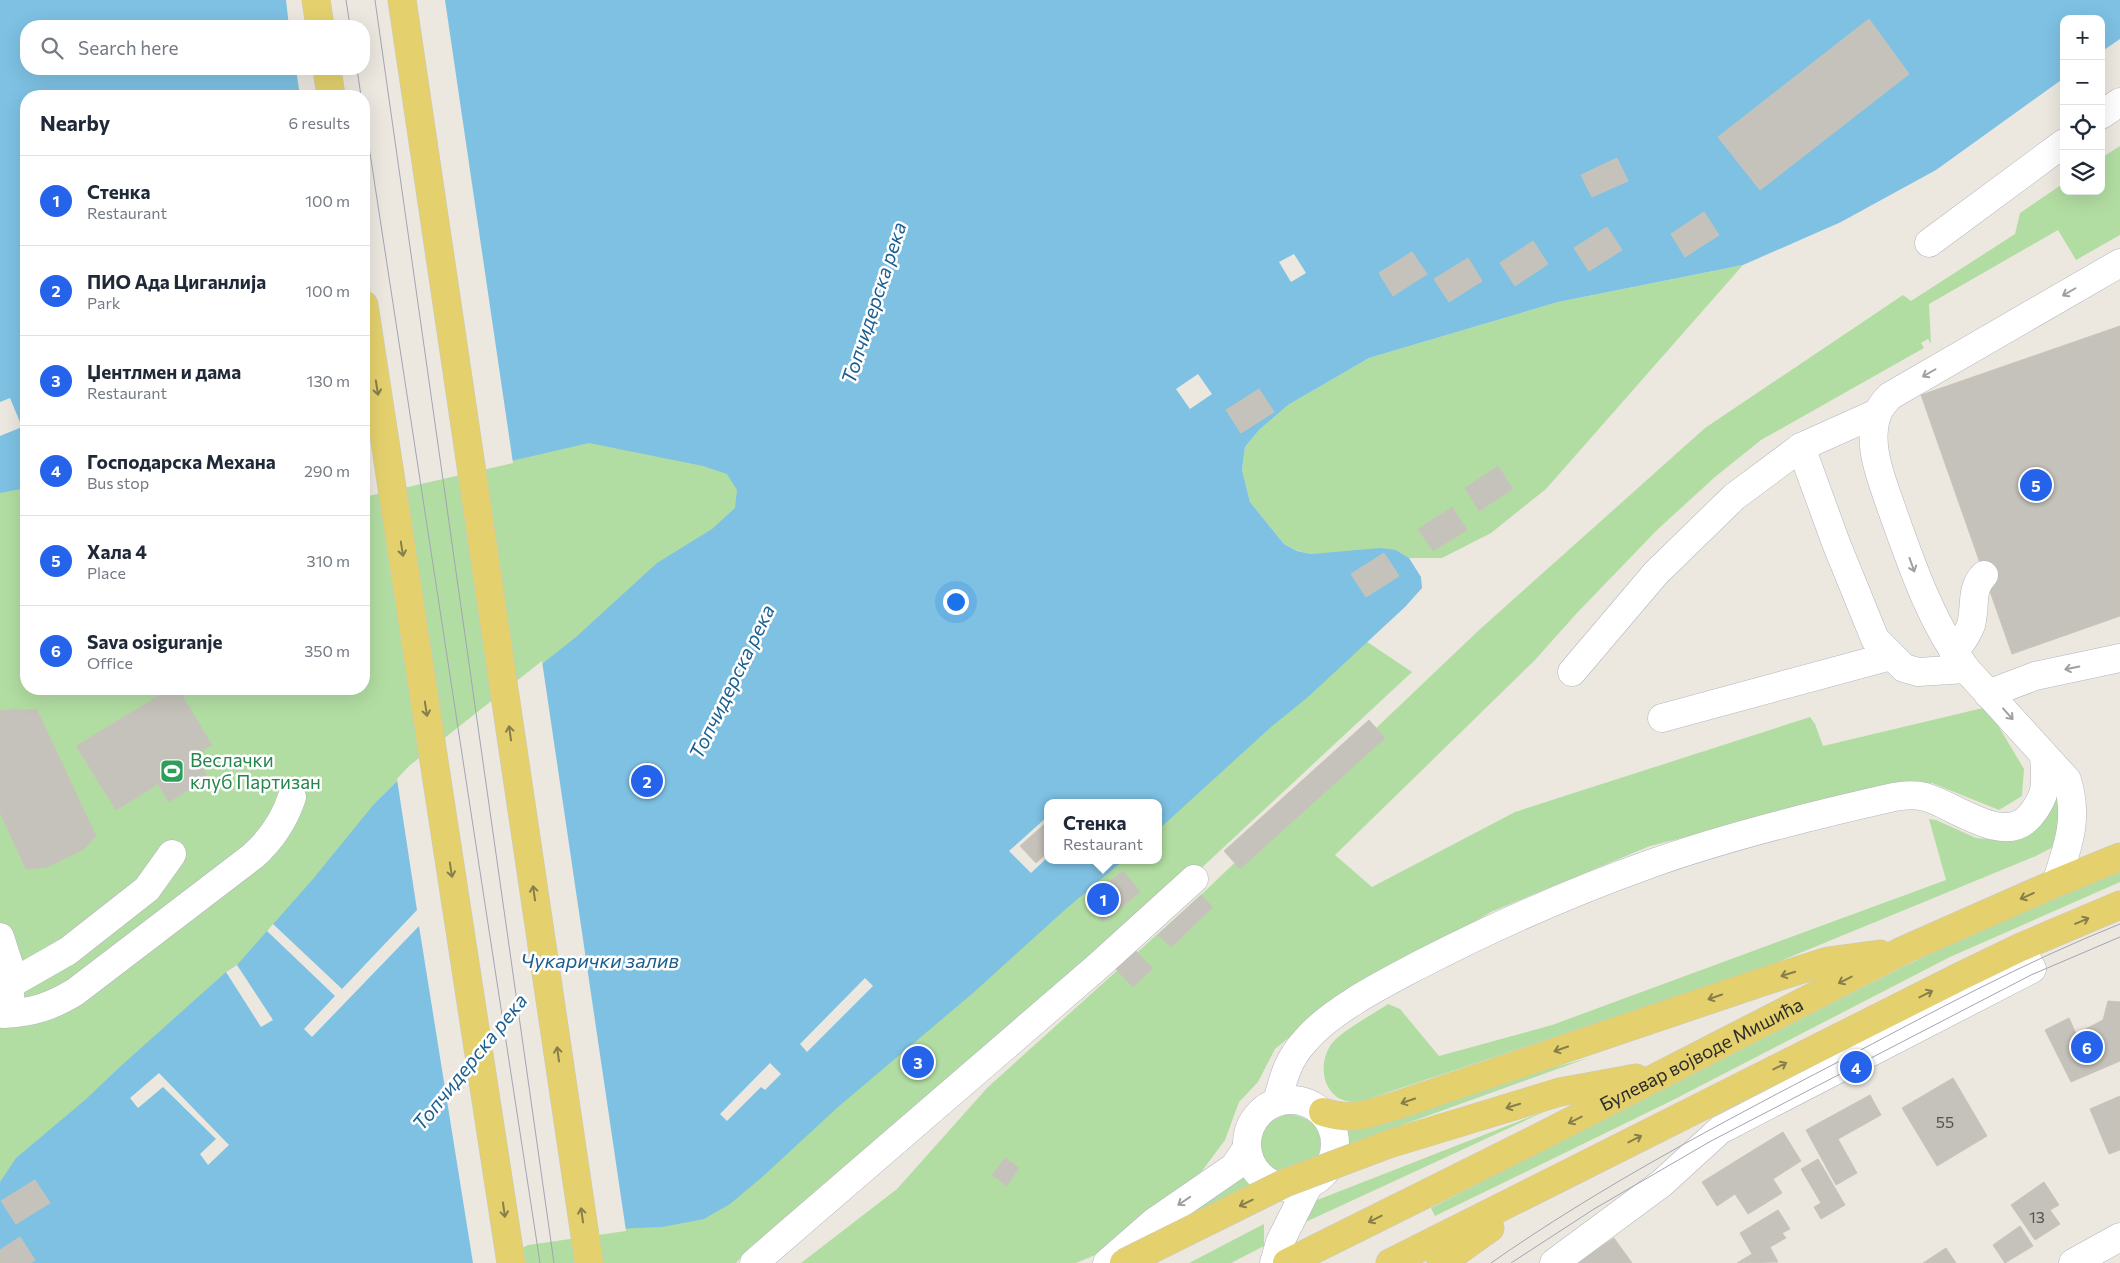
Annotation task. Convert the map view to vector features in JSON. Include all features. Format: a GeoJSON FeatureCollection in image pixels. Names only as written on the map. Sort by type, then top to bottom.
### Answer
{"type":"FeatureCollection","features":[{"type":"Feature","properties":{"kind":"main road"},"geometry":{"type":"LineString","coordinates":[[316,0],[319,20]]}},
{"type":"Feature","properties":{"kind":"main road"},"geometry":{"type":"LineString","coordinates":[[402,0],[589,1263]]}},
{"type":"Feature","properties":{"kind":"main road"},"geometry":{"type":"LineString","coordinates":[[328,75],[330,90]]}},
{"type":"Feature","properties":{"kind":"main road"},"geometry":{"type":"LineString","coordinates":[[370,344],[511,1263]]}},
{"type":"Feature","properties":{"kind":"main road","name":"Булевар војводе Мишића"},"geometry":{"type":"LineString","coordinates":[[1281,1256],[1418,1197],[1904,950],[2120,857]]}},
{"type":"Feature","properties":{"kind":"main road"},"geometry":{"type":"LineString","coordinates":[[1390,1263],[1440,1250],[1479,1234],[1592,1161],[2021,947],[2120,905]]}},
{"type":"Feature","properties":{"kind":"main road"},"geometry":{"type":"LineString","coordinates":[[1315,1107],[1341,1118],[1398,1105],[1828,961],[1904,950]]}},
{"type":"Feature","properties":{"kind":"main road"},"geometry":{"type":"LineString","coordinates":[[1124,1263],[1294,1180],[1389,1144],[1560,1092],[1665,1073]]}},
{"type":"Feature","properties":{"kind":"street"},"geometry":{"type":"LineString","coordinates":[[2105,113],[2120,102]]}},
{"type":"Feature","properties":{"kind":"street"},"geometry":{"type":"LineString","coordinates":[[1929,243],[2060,146]]}},
{"type":"Feature","properties":{"kind":"street"},"geometry":{"type":"LineString","coordinates":[[2056,883],[2072,832],[2072,794],[2067,780],[1988,694],[1960,660],[1933,616],[1920,587],[1882,478],[1873,431],[1877,413],[1890,396],[2116,265]]}},
{"type":"Feature","properties":{"kind":"street"},"geometry":{"type":"LineString","coordinates":[[1572,672],[1656,573],[1734,497],[1801,446],[1877,413]]}},
{"type":"Feature","properties":{"kind":"street"},"geometry":{"type":"LineString","coordinates":[[1801,446],[1836,542],[1875,639],[1904,668],[1918,672],[1960,660]]}},
{"type":"Feature","properties":{"kind":"street"},"geometry":{"type":"LineString","coordinates":[[1960,660],[1962,643],[1970,627],[1976,588],[1984,575]]}},
{"type":"Feature","properties":{"kind":"street"},"geometry":{"type":"LineString","coordinates":[[1662,718],[1892,656]]}},
{"type":"Feature","properties":{"kind":"street"},"geometry":{"type":"LineString","coordinates":[[1988,694],[2035,676],[2120,658]]}},
{"type":"Feature","properties":{"kind":"street"},"geometry":{"type":"LineString","coordinates":[[1277,1102],[1288,1064],[1316,1028],[1401,975],[1522,914],[1651,863],[1835,810],[1911,795],[1924,796],[1989,825],[2002,827],[2015,825],[2027,820],[2042,799],[2046,785],[2044,756]]}},
{"type":"Feature","properties":{"kind":"street"},"geometry":{"type":"LineString","coordinates":[[2,1016],[38,1010],[55,1004],[75,992],[253,856],[276,832],[286,816],[292,797]]}},
{"type":"Feature","properties":{"kind":"street"},"geometry":{"type":"LineString","coordinates":[[12,984],[68,951],[147,889],[172,854]]}},
{"type":"Feature","properties":{"kind":"street"},"geometry":{"type":"LineString","coordinates":[[754,1263],[1097,967],[1194,879]]}},
{"type":"Feature","properties":{"kind":"street"},"geometry":{"type":"LineString","coordinates":[[0,937],[8,959],[12,984],[9,1005],[2,1016]]}},
{"type":"Feature","properties":{"kind":"street"},"geometry":{"type":"LineString","coordinates":[[1554,1263],[1662,1183],[1720,1130],[2032,969],[2021,947]]}},
{"type":"Feature","properties":{"kind":"street"},"geometry":{"type":"LineString","coordinates":[[1304,1041],[1301,1069],[1315,1107]]}},
{"type":"Feature","properties":{"kind":"street"},"geometry":{"type":"LineString","coordinates":[[1266,1180],[1287,1188],[1298,1188],[1319,1178],[1328,1169],[1336,1146],[1335,1134],[1330,1122],[1315,1107],[1297,1100],[1277,1102],[1267,1107],[1255,1120],[1248,1136],[1250,1160],[1266,1180],[1279,1207],[1281,1256]]}},
{"type":"Feature","properties":{"kind":"street"},"geometry":{"type":"LineString","coordinates":[[1107,1263],[1154,1222],[1234,1167],[1248,1148]]}},
{"type":"Feature","properties":{"kind":"street"},"geometry":{"type":"LineString","coordinates":[[1281,1256],[1309,1184]]}},
{"type":"Feature","properties":{"kind":"street"},"geometry":{"type":"LineString","coordinates":[[2073,1263],[2120,1237]]}},
{"type":"Feature","properties":{"kind":"green space"},"geometry":{"type":"Polygon","coordinates":[[[2120,146],[2120,235],[2076,260],[2058,230],[1929,304],[1931,344],[1928,339],[1921,343],[1924,348],[1761,440],[1715,477],[1657,530],[1577,613],[1534,661],[1335,855],[1372,887],[1515,812],[1810,717],[1815,724],[1823,746],[1987,707],[2024,769],[2022,796],[1999,810],[1932,783],[1854,795],[1650,846],[1491,912],[1314,1017],[1275,1049],[1258,1082],[1239,1102],[1225,1140],[1202,1171],[1100,1253],[1076,1263],[801,1263],[897,1189],[987,1088],[1204,892],[1478,631],[1705,428],[1903,295],[1911,301],[2015,234],[2020,213],[2060,186],[2060,195],[2105,195],[2105,155],[2120,146]]]}},
{"type":"Feature","properties":{"kind":"green space"},"geometry":{"type":"Polygon","coordinates":[[[1743,265],[1546,489],[1491,533],[1442,558],[1409,558],[1396,550],[1311,554],[1298,551],[1284,544],[1250,502],[1242,470],[1245,447],[1259,430],[1288,405],[1369,358],[1558,302],[1743,265]]]}},
{"type":"Feature","properties":{"kind":"green space","name":"Чукарички залив"},"geometry":{"type":"Polygon","coordinates":[[[859,300],[1412,672],[1195,874],[977,1053],[957,1082],[862,1170],[752,1245],[736,1263],[0,1263],[0,305],[20,305],[20,695],[370,695],[370,303],[859,300]]]}},
{"type":"Feature","properties":{"kind":"green space"},"geometry":{"type":"Polygon","coordinates":[[[2053,783],[2059,796],[2057,845],[2036,856],[1771,965],[1373,1097],[1352,1102],[1342,1100],[1334,1095],[1328,1087],[1325,1079],[1325,1060],[1333,1042],[1388,1004],[1400,1009],[1439,1056],[1552,1025],[1946,880],[1929,819],[1936,820],[1976,838],[1998,840],[2053,783]]]}},
{"type":"Feature","properties":{"kind":"green space"},"geometry":{"type":"Polygon","coordinates":[[[2120,870],[2120,882],[1950,957],[1671,1101],[1435,1216],[1431,1208],[1905,966],[1970,935],[2120,870]]]}},
{"type":"Feature","properties":{"kind":"green space"},"geometry":{"type":"Polygon","coordinates":[[[1588,1058],[1344,1146],[1340,1127],[1588,1058]]]}},
{"type":"Feature","properties":{"kind":"green space"},"geometry":{"type":"Polygon","coordinates":[[[1548,1110],[1297,1226],[1312,1202],[1548,1110]]]}},
{"type":"Feature","properties":{"kind":"green space"},"geometry":{"type":"Polygon","coordinates":[[[1288,1114],[1306,1119],[1313,1124],[1320,1137],[1321,1145],[1316,1163],[1280,1174],[1264,1159],[1260,1141],[1268,1125],[1277,1118],[1288,1114]]]}},
{"type":"Feature","properties":{"kind":"green space"},"geometry":{"type":"Polygon","coordinates":[[[1247,1168],[1257,1184],[1130,1253],[1247,1168]]]}},
{"type":"Feature","properties":{"kind":"green space"},"geometry":{"type":"Polygon","coordinates":[[[1264,1224],[1264,1246],[1231,1263],[1189,1263],[1264,1224]]]}},
{"type":"Feature","properties":{"kind":"water","name":"Топчидерска река"},"geometry":{"type":"Polygon","coordinates":[[[0,0],[2120,0],[2120,39],[2105,49],[2105,15],[2060,15],[2060,81],[1936,170],[1841,222],[1743,265],[1558,302],[1369,358],[1288,405],[1259,430],[1245,447],[1242,470],[1250,502],[1284,544],[1297,551],[1311,554],[1381,548],[1396,550],[1409,558],[1421,577],[1422,588],[1405,607],[1308,697],[1271,727],[1162,826],[1162,799],[1044,799],[1044,864],[1119,864],[1067,908],[973,993],[838,1107],[730,1204],[704,1219],[662,1227],[613,1229],[527,1243],[492,1263],[0,1263],[0,1182],[16,1158],[85,1100],[226,972],[237,965],[313,879],[374,804],[411,768],[576,637],[657,563],[712,529],[735,508],[737,490],[727,474],[703,466],[589,443],[370,494],[370,90],[20,90],[20,489],[0,493],[0,0]]]}},
{"type":"Feature","properties":{"kind":"pier"},"geometry":{"type":"Polygon","coordinates":[[[286,0],[445,0],[513,463],[370,496],[370,90],[299,90],[297,75],[370,75],[370,20],[288,20],[286,0]]]}},
{"type":"Feature","properties":{"kind":"pier"},"geometry":{"type":"Polygon","coordinates":[[[1294,254],[1306,273],[1291,282],[1279,262],[1294,254]]]}},
{"type":"Feature","properties":{"kind":"pier"},"geometry":{"type":"Polygon","coordinates":[[[1198,374],[1212,394],[1190,409],[1176,389],[1198,374]]]}},
{"type":"Feature","properties":{"kind":"pier"},"geometry":{"type":"Polygon","coordinates":[[[10,398],[20,422],[20,428],[0,436],[0,402],[10,398]]]}},
{"type":"Feature","properties":{"kind":"pier"},"geometry":{"type":"Polygon","coordinates":[[[542,661],[626,1231],[528,1245],[500,1259],[496,1263],[473,1263],[419,926],[312,1037],[304,1029],[335,996],[267,931],[273,924],[342,989],[417,910],[397,779],[409,766],[542,661]]]}},
{"type":"Feature","properties":{"kind":"pier"},"geometry":{"type":"Polygon","coordinates":[[[1044,820],[1044,861],[1031,873],[1009,851],[1044,820]]]}},
{"type":"Feature","properties":{"kind":"pier"},"geometry":{"type":"Polygon","coordinates":[[[237,965],[273,1020],[261,1027],[226,972],[237,965]]]}},
{"type":"Feature","properties":{"kind":"pier"},"geometry":{"type":"Polygon","coordinates":[[[865,978],[873,986],[807,1052],[800,1044],[865,978]]]}},
{"type":"Feature","properties":{"kind":"pier"},"geometry":{"type":"Polygon","coordinates":[[[770,1063],[781,1074],[765,1090],[761,1087],[727,1121],[720,1114],[770,1063]]]}},
{"type":"Feature","properties":{"kind":"pier"},"geometry":{"type":"Polygon","coordinates":[[[159,1073],[229,1145],[208,1165],[200,1154],[216,1139],[163,1087],[138,1108],[130,1098],[159,1073]]]}},
{"type":"Feature","properties":{"kind":"building"},"geometry":{"type":"Polygon","coordinates":[[[1869,19],[1909,74],[1760,190],[1718,137],[1869,19]]]}},
{"type":"Feature","properties":{"kind":"building"},"geometry":{"type":"Polygon","coordinates":[[[1617,158],[1628,181],[1592,197],[1581,175],[1617,158]]]}},
{"type":"Feature","properties":{"kind":"building"},"geometry":{"type":"Polygon","coordinates":[[[1704,212],[1719,235],[1685,257],[1671,234],[1704,212]]]}},
{"type":"Feature","properties":{"kind":"building"},"geometry":{"type":"Polygon","coordinates":[[[1607,227],[1622,250],[1589,271],[1574,248],[1607,227]]]}},
{"type":"Feature","properties":{"kind":"building"},"geometry":{"type":"Polygon","coordinates":[[[1533,241],[1548,264],[1515,286],[1500,263],[1533,241]]]}},
{"type":"Feature","properties":{"kind":"building"},"geometry":{"type":"Polygon","coordinates":[[[1412,252],[1427,274],[1393,296],[1379,273],[1412,252]]]}},
{"type":"Feature","properties":{"kind":"building"},"geometry":{"type":"Polygon","coordinates":[[[1468,258],[1482,281],[1449,302],[1434,279],[1468,258]]]}},
{"type":"Feature","properties":{"kind":"building"},"geometry":{"type":"Polygon","coordinates":[[[2120,326],[2120,616],[2012,654],[1921,395],[2120,326]]]}},
{"type":"Feature","properties":{"kind":"building"},"geometry":{"type":"Polygon","coordinates":[[[1259,389],[1274,412],[1241,433],[1226,410],[1259,389]]]}},
{"type":"Feature","properties":{"kind":"building"},"geometry":{"type":"Polygon","coordinates":[[[1498,466],[1513,489],[1479,511],[1465,488],[1498,466]]]}},
{"type":"Feature","properties":{"kind":"building"},"geometry":{"type":"Polygon","coordinates":[[[1452,507],[1467,530],[1433,551],[1418,529],[1452,507]]]}},
{"type":"Feature","properties":{"kind":"building"},"geometry":{"type":"Polygon","coordinates":[[[1384,553],[1399,576],[1366,597],[1351,574],[1384,553]]]}},
{"type":"Feature","properties":{"kind":"building"},"geometry":{"type":"Polygon","coordinates":[[[160,695],[182,695],[212,745],[195,755],[208,778],[169,802],[158,784],[116,810],[76,746],[160,695]]]}},
{"type":"Feature","properties":{"kind":"building"},"geometry":{"type":"Polygon","coordinates":[[[15,709],[37,710],[96,836],[84,849],[47,867],[26,869],[0,813],[0,711],[15,709]]]}},
{"type":"Feature","properties":{"kind":"building"},"geometry":{"type":"Polygon","coordinates":[[[1369,720],[1385,738],[1240,869],[1224,851],[1369,720]]]}},
{"type":"Feature","properties":{"kind":"building"},"geometry":{"type":"Polygon","coordinates":[[[1044,825],[1044,856],[1036,863],[1020,846],[1044,825]]]}},
{"type":"Feature","properties":{"kind":"building"},"geometry":{"type":"Polygon","coordinates":[[[1123,871],[1140,892],[1103,922],[1086,900],[1123,871]]]}},
{"type":"Feature","properties":{"kind":"building"},"geometry":{"type":"Polygon","coordinates":[[[1201,895],[1213,907],[1171,947],[1158,935],[1201,895]]]}},
{"type":"Feature","properties":{"kind":"building"},"geometry":{"type":"Polygon","coordinates":[[[1133,948],[1153,968],[1133,987],[1114,967],[1133,948]]]}},
{"type":"Feature","properties":{"kind":"building"},"geometry":{"type":"Polygon","coordinates":[[[2108,1001],[2120,1002],[2120,1061],[2071,1082],[2045,1030],[2069,1018],[2076,1034],[2103,1020],[2108,1001]]]}},
{"type":"Feature","properties":{"kind":"building"},"geometry":{"type":"Polygon","coordinates":[[[1953,1078],[1987,1136],[1937,1166],[1902,1108],[1953,1078]]]}},
{"type":"Feature","properties":{"kind":"building"},"geometry":{"type":"Polygon","coordinates":[[[1870,1095],[1881,1115],[1838,1139],[1857,1173],[1836,1185],[1806,1130],[1870,1095]]]}},
{"type":"Feature","properties":{"kind":"building"},"geometry":{"type":"Polygon","coordinates":[[[2120,1096],[2120,1150],[2109,1154],[2090,1109],[2120,1096]]]}},
{"type":"Feature","properties":{"kind":"building"},"geometry":{"type":"Polygon","coordinates":[[[1783,1132],[1801,1161],[1773,1179],[1782,1193],[1766,1203],[1739,1159],[1783,1132]]]}},
{"type":"Feature","properties":{"kind":"building"},"geometry":{"type":"Polygon","coordinates":[[[1005,1158],[1019,1168],[1007,1186],[992,1175],[1005,1158]]]}},
{"type":"Feature","properties":{"kind":"building"},"geometry":{"type":"Polygon","coordinates":[[[1739,1159],[1766,1203],[1748,1214],[1735,1194],[1717,1206],[1702,1182],[1739,1159]]]}},
{"type":"Feature","properties":{"kind":"building"},"geometry":{"type":"Polygon","coordinates":[[[1818,1159],[1845,1205],[1821,1219],[1814,1207],[1821,1203],[1801,1169],[1818,1159]]]}},
{"type":"Feature","properties":{"kind":"building"},"geometry":{"type":"Polygon","coordinates":[[[35,1180],[50,1203],[16,1224],[1,1201],[35,1180]]]}},
{"type":"Feature","properties":{"kind":"building"},"geometry":{"type":"Polygon","coordinates":[[[2044,1182],[2059,1205],[2050,1210],[2060,1224],[2035,1240],[2011,1205],[2044,1182]]]}},
{"type":"Feature","properties":{"kind":"building"},"geometry":{"type":"Polygon","coordinates":[[[1778,1210],[1790,1229],[1782,1233],[1786,1238],[1770,1247],[1778,1262],[1737,1263],[1752,1254],[1740,1233],[1778,1210]]]}},
{"type":"Feature","properties":{"kind":"building"},"geometry":{"type":"Polygon","coordinates":[[[2020,1226],[2033,1246],[2005,1263],[1993,1245],[2020,1226]]]}},
{"type":"Feature","properties":{"kind":"building"},"geometry":{"type":"Polygon","coordinates":[[[20,1237],[35,1260],[31,1263],[0,1263],[0,1250],[20,1237]]]}},
{"type":"Feature","properties":{"kind":"building"},"geometry":{"type":"Polygon","coordinates":[[[1614,1238],[1632,1263],[1578,1262],[1614,1238]]]}},
{"type":"Feature","properties":{"kind":"building"},"geometry":{"type":"Polygon","coordinates":[[[1946,1248],[1956,1263],[1923,1263],[1946,1248]]]}},
{"type":"Feature","properties":{"kind":"tram line"},"geometry":{"type":"LineString","coordinates":[[346,0],[349,20]]}},
{"type":"Feature","properties":{"kind":"tram line"},"geometry":{"type":"LineString","coordinates":[[375,0],[554,1263]]}},
{"type":"Feature","properties":{"kind":"tram line"},"geometry":{"type":"LineString","coordinates":[[358,75],[360,90]]}},
{"type":"Feature","properties":{"kind":"tram line"},"geometry":{"type":"LineString","coordinates":[[370,153],[540,1263]]}},
{"type":"Feature","properties":{"kind":"tram line"},"geometry":{"type":"LineString","coordinates":[[1491,1263],[1618,1182],[1749,1109],[1977,989],[2048,955],[2120,924]]}},
{"type":"Feature","properties":{"kind":"tram line"},"geometry":{"type":"LineString","coordinates":[[1511,1263],[1594,1209],[1711,1141],[2031,975],[2120,937]]}},
{"type":"Feature","properties":{"kind":"place","name":"Хала 4"},"geometry":{"type":"Point","coordinates":[2036,485]}},
{"type":"Feature","properties":{"kind":"place","name":"Веслачки клуб Партизан"},"geometry":{"type":"Point","coordinates":[172,771]}},
{"type":"Feature","properties":{"kind":"place","name":"ПИО Ада Циганлија"},"geometry":{"type":"Point","coordinates":[647,781]}},
{"type":"Feature","properties":{"kind":"place","name":"Стенка"},"geometry":{"type":"Point","coordinates":[1103,899]}},
{"type":"Feature","properties":{"kind":"place","name":"Sava osiguranje"},"geometry":{"type":"Point","coordinates":[2087,1047]}},
{"type":"Feature","properties":{"kind":"place","name":"Џентлмен и дама"},"geometry":{"type":"Point","coordinates":[918,1062]}},
{"type":"Feature","properties":{"kind":"place","name":"Господарска Механа"},"geometry":{"type":"Point","coordinates":[1856,1067]}}]}
